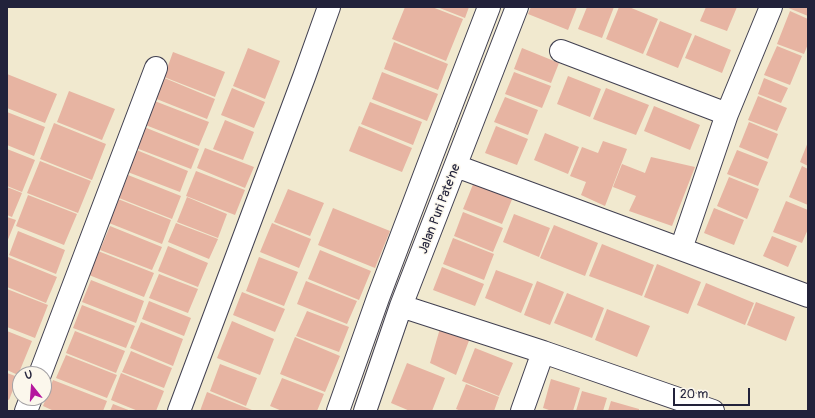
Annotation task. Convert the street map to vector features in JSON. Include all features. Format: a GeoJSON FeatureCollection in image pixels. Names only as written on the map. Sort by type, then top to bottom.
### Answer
{"type":"FeatureCollection","features":[{"type":"Feature","properties":{"kind":"street"},"geometry":{"type":"LineString","coordinates":[[179,411],[329,7]]}},
{"type":"Feature","properties":{"kind":"street","name":"Jalan Puri Pate'ne"},"geometry":{"type":"LineString","coordinates":[[338,411],[433,150],[489,7]]}},
{"type":"Feature","properties":{"kind":"street","name":"Jalan Puri Pate'ne"},"geometry":{"type":"LineString","coordinates":[[364,411],[401,306],[517,7]]}},
{"type":"Feature","properties":{"kind":"street"},"geometry":{"type":"LineString","coordinates":[[681,249],[727,114],[771,7]]}},
{"type":"Feature","properties":{"kind":"street"},"geometry":{"type":"LineString","coordinates":[[561,51],[727,114]]}},
{"type":"Feature","properties":{"kind":"street"},"geometry":{"type":"LineString","coordinates":[[43,366],[156,68]]}},
{"type":"Feature","properties":{"kind":"street"},"geometry":{"type":"LineString","coordinates":[[456,166],[808,296]]}},
{"type":"Feature","properties":{"kind":"street"},"geometry":{"type":"LineString","coordinates":[[403,232],[427,241]]}},
{"type":"Feature","properties":{"kind":"street"},"geometry":{"type":"LineString","coordinates":[[401,306],[543,352],[713,411]]}},
{"type":"Feature","properties":{"kind":"street"},"geometry":{"type":"LineString","coordinates":[[522,411],[543,352]]}},
{"type":"Feature","properties":{"kind":"building"},"geometry":{"type":"Polygon","coordinates":[[[405,7],[432,7],[463,19],[446,61],[392,39],[405,7]]]}},
{"type":"Feature","properties":{"kind":"building"},"geometry":{"type":"Polygon","coordinates":[[[437,7],[469,7],[465,18],[437,7]]]}},
{"type":"Feature","properties":{"kind":"building"},"geometry":{"type":"Polygon","coordinates":[[[531,7],[577,7],[568,30],[528,14],[531,7]]]}},
{"type":"Feature","properties":{"kind":"building"},"geometry":{"type":"Polygon","coordinates":[[[587,7],[614,7],[602,38],[578,29],[587,7]]]}},
{"type":"Feature","properties":{"kind":"building"},"geometry":{"type":"Polygon","coordinates":[[[619,7],[629,7],[658,19],[643,54],[606,39],[619,7]]]}},
{"type":"Feature","properties":{"kind":"building"},"geometry":{"type":"Polygon","coordinates":[[[706,7],[737,7],[727,31],[700,21],[706,7]]]}},
{"type":"Feature","properties":{"kind":"building"},"geometry":{"type":"Polygon","coordinates":[[[786,7],[808,7],[808,16],[786,7]]]}},
{"type":"Feature","properties":{"kind":"building"},"geometry":{"type":"Polygon","coordinates":[[[790,11],[808,19],[808,44],[804,54],[777,44],[790,11]]]}},
{"type":"Feature","properties":{"kind":"building"},"geometry":{"type":"Polygon","coordinates":[[[660,21],[692,34],[678,68],[646,55],[660,21]]]}},
{"type":"Feature","properties":{"kind":"building"},"geometry":{"type":"Polygon","coordinates":[[[695,35],[731,50],[722,73],[685,58],[695,35]]]}},
{"type":"Feature","properties":{"kind":"building"},"geometry":{"type":"Polygon","coordinates":[[[394,42],[448,64],[438,90],[384,69],[394,42]]]}},
{"type":"Feature","properties":{"kind":"building"},"geometry":{"type":"Polygon","coordinates":[[[777,46],[802,56],[790,85],[764,75],[777,46]]]}},
{"type":"Feature","properties":{"kind":"building"},"geometry":{"type":"Polygon","coordinates":[[[248,48],[280,61],[265,99],[233,86],[248,48]]]}},
{"type":"Feature","properties":{"kind":"building"},"geometry":{"type":"Polygon","coordinates":[[[522,48],[559,63],[551,83],[514,69],[522,48]]]}},
{"type":"Feature","properties":{"kind":"building"},"geometry":{"type":"Polygon","coordinates":[[[173,52],[225,72],[215,97],[164,77],[173,52]]]}},
{"type":"Feature","properties":{"kind":"building"},"geometry":{"type":"Polygon","coordinates":[[[382,72],[438,94],[427,121],[372,99],[382,72]]]}},
{"type":"Feature","properties":{"kind":"building"},"geometry":{"type":"Polygon","coordinates":[[[514,72],[551,86],[542,108],[505,94],[514,72]]]}},
{"type":"Feature","properties":{"kind":"building"},"geometry":{"type":"Polygon","coordinates":[[[7,74],[57,94],[45,123],[7,108],[7,74]]]}},
{"type":"Feature","properties":{"kind":"building"},"geometry":{"type":"Polygon","coordinates":[[[568,76],[601,89],[590,117],[557,104],[568,76]]]}},
{"type":"Feature","properties":{"kind":"building"},"geometry":{"type":"Polygon","coordinates":[[[162,77],[215,99],[207,119],[154,98],[162,77]]]}},
{"type":"Feature","properties":{"kind":"building"},"geometry":{"type":"Polygon","coordinates":[[[764,78],[788,88],[781,103],[758,94],[764,78]]]}},
{"type":"Feature","properties":{"kind":"building"},"geometry":{"type":"Polygon","coordinates":[[[232,88],[265,102],[254,128],[221,115],[232,88]]]}},
{"type":"Feature","properties":{"kind":"building"},"geometry":{"type":"Polygon","coordinates":[[[606,88],[649,105],[636,135],[593,119],[606,88]]]}},
{"type":"Feature","properties":{"kind":"building"},"geometry":{"type":"Polygon","coordinates":[[[69,91],[115,109],[102,140],[57,122],[69,91]]]}},
{"type":"Feature","properties":{"kind":"building"},"geometry":{"type":"Polygon","coordinates":[[[758,96],[787,108],[777,131],[748,120],[758,96]]]}},
{"type":"Feature","properties":{"kind":"building"},"geometry":{"type":"Polygon","coordinates":[[[505,97],[538,110],[528,135],[494,122],[505,97]]]}},
{"type":"Feature","properties":{"kind":"building"},"geometry":{"type":"Polygon","coordinates":[[[152,100],[209,122],[199,146],[143,124],[152,100]]]}},
{"type":"Feature","properties":{"kind":"building"},"geometry":{"type":"Polygon","coordinates":[[[370,102],[422,122],[413,145],[361,124],[370,102]]]}},
{"type":"Feature","properties":{"kind":"building"},"geometry":{"type":"Polygon","coordinates":[[[654,106],[700,125],[690,150],[644,131],[654,106]]]}},
{"type":"Feature","properties":{"kind":"building"},"geometry":{"type":"Polygon","coordinates":[[[7,112],[45,127],[34,156],[7,145],[7,112]]]}},
{"type":"Feature","properties":{"kind":"building"},"geometry":{"type":"Polygon","coordinates":[[[225,120],[254,132],[243,160],[213,149],[225,120]]]}},
{"type":"Feature","properties":{"kind":"building"},"geometry":{"type":"Polygon","coordinates":[[[749,122],[778,134],[768,159],[739,147],[749,122]]]}},
{"type":"Feature","properties":{"kind":"building"},"geometry":{"type":"Polygon","coordinates":[[[54,123],[106,144],[92,180],[40,159],[54,123]]]}},
{"type":"Feature","properties":{"kind":"building"},"geometry":{"type":"Polygon","coordinates":[[[359,126],[412,148],[402,172],[349,151],[359,126]]]}},
{"type":"Feature","properties":{"kind":"building"},"geometry":{"type":"Polygon","coordinates":[[[496,126],[528,139],[517,165],[485,153],[496,126]]]}},
{"type":"Feature","properties":{"kind":"building"},"geometry":{"type":"Polygon","coordinates":[[[144,127],[199,149],[191,169],[136,148],[144,127]]]}},
{"type":"Feature","properties":{"kind":"building"},"geometry":{"type":"Polygon","coordinates":[[[545,133],[579,147],[568,174],[534,160],[545,133]]]}},
{"type":"Feature","properties":{"kind":"building"},"geometry":{"type":"Polygon","coordinates":[[[603,141],[627,149],[605,206],[581,195],[586,182],[570,176],[582,147],[598,153],[603,141]]]}},
{"type":"Feature","properties":{"kind":"building"},"geometry":{"type":"Polygon","coordinates":[[[808,142],[808,166],[800,162],[808,142]]]}},
{"type":"Feature","properties":{"kind":"building"},"geometry":{"type":"Polygon","coordinates":[[[205,148],[254,167],[245,188],[197,168],[205,148]]]}},
{"type":"Feature","properties":{"kind":"building"},"geometry":{"type":"Polygon","coordinates":[[[7,149],[35,160],[22,192],[7,186],[7,149]]]}},
{"type":"Feature","properties":{"kind":"building"},"geometry":{"type":"Polygon","coordinates":[[[134,149],[188,171],[180,192],[125,171],[134,149]]]}},
{"type":"Feature","properties":{"kind":"building"},"geometry":{"type":"Polygon","coordinates":[[[737,150],[768,162],[758,186],[727,174],[737,150]]]}},
{"type":"Feature","properties":{"kind":"building"},"geometry":{"type":"Polygon","coordinates":[[[651,157],[695,167],[672,226],[629,211],[636,196],[613,187],[622,164],[645,173],[651,157]]]}},
{"type":"Feature","properties":{"kind":"building"},"geometry":{"type":"Polygon","coordinates":[[[40,161],[91,181],[78,213],[27,193],[40,161]]]}},
{"type":"Feature","properties":{"kind":"building"},"geometry":{"type":"Polygon","coordinates":[[[802,166],[808,169],[808,205],[789,197],[802,166]]]}},
{"type":"Feature","properties":{"kind":"building"},"geometry":{"type":"Polygon","coordinates":[[[196,171],[245,190],[235,215],[186,196],[196,171]]]}},
{"type":"Feature","properties":{"kind":"building"},"geometry":{"type":"Polygon","coordinates":[[[128,175],[181,196],[172,219],[119,198],[128,175]]]}},
{"type":"Feature","properties":{"kind":"building"},"geometry":{"type":"Polygon","coordinates":[[[729,177],[759,189],[747,219],[717,206],[729,177]]]}},
{"type":"Feature","properties":{"kind":"building"},"geometry":{"type":"Polygon","coordinates":[[[474,182],[513,197],[502,224],[463,209],[474,182]]]}},
{"type":"Feature","properties":{"kind":"building"},"geometry":{"type":"Polygon","coordinates":[[[7,187],[22,193],[12,217],[7,215],[7,187]]]}},
{"type":"Feature","properties":{"kind":"building"},"geometry":{"type":"Polygon","coordinates":[[[288,189],[324,203],[310,236],[274,222],[288,189]]]}},
{"type":"Feature","properties":{"kind":"building"},"geometry":{"type":"Polygon","coordinates":[[[28,195],[77,214],[64,245],[16,226],[28,195]]]}},
{"type":"Feature","properties":{"kind":"building"},"geometry":{"type":"Polygon","coordinates":[[[187,197],[227,214],[218,238],[177,222],[187,197]]]}},
{"type":"Feature","properties":{"kind":"building"},"geometry":{"type":"Polygon","coordinates":[[[118,199],[171,220],[162,244],[109,223],[118,199]]]}},
{"type":"Feature","properties":{"kind":"building"},"geometry":{"type":"Polygon","coordinates":[[[786,201],[808,210],[808,229],[802,243],[773,232],[786,201]]]}},
{"type":"Feature","properties":{"kind":"building"},"geometry":{"type":"Polygon","coordinates":[[[333,208],[390,231],[375,268],[318,245],[333,208]]]}},
{"type":"Feature","properties":{"kind":"building"},"geometry":{"type":"Polygon","coordinates":[[[714,208],[744,220],[734,245],[704,233],[714,208]]]}},
{"type":"Feature","properties":{"kind":"building"},"geometry":{"type":"Polygon","coordinates":[[[463,212],[503,228],[493,252],[454,236],[463,212]]]}},
{"type":"Feature","properties":{"kind":"building"},"geometry":{"type":"Polygon","coordinates":[[[514,214],[550,228],[539,257],[503,242],[514,214]]]}},
{"type":"Feature","properties":{"kind":"building"},"geometry":{"type":"Polygon","coordinates":[[[7,217],[16,220],[7,242],[7,217]]]}},
{"type":"Feature","properties":{"kind":"building"},"geometry":{"type":"Polygon","coordinates":[[[176,223],[218,239],[209,259],[168,242],[176,223]]]}},
{"type":"Feature","properties":{"kind":"building"},"geometry":{"type":"Polygon","coordinates":[[[272,223],[311,239],[299,268],[260,252],[272,223]]]}},
{"type":"Feature","properties":{"kind":"building"},"geometry":{"type":"Polygon","coordinates":[[[554,225],[598,243],[585,276],[540,258],[554,225]]]}},
{"type":"Feature","properties":{"kind":"building"},"geometry":{"type":"Polygon","coordinates":[[[110,226],[162,247],[152,270],[100,250],[110,226]]]}},
{"type":"Feature","properties":{"kind":"building"},"geometry":{"type":"Polygon","coordinates":[[[18,231],[65,250],[56,274],[9,255],[18,231]]]}},
{"type":"Feature","properties":{"kind":"building"},"geometry":{"type":"Polygon","coordinates":[[[772,236],[797,246],[788,267],[763,256],[772,236]]]}},
{"type":"Feature","properties":{"kind":"building"},"geometry":{"type":"Polygon","coordinates":[[[453,238],[494,254],[484,280],[443,264],[453,238]]]}},
{"type":"Feature","properties":{"kind":"building"},"geometry":{"type":"Polygon","coordinates":[[[602,244],[654,265],[642,296],[589,276],[602,244]]]}},
{"type":"Feature","properties":{"kind":"building"},"geometry":{"type":"Polygon","coordinates":[[[168,246],[208,263],[198,287],[158,271],[168,246]]]}},
{"type":"Feature","properties":{"kind":"building"},"geometry":{"type":"Polygon","coordinates":[[[320,250],[371,271],[359,300],[308,279],[320,250]]]}},
{"type":"Feature","properties":{"kind":"building"},"geometry":{"type":"Polygon","coordinates":[[[98,251],[154,273],[144,297],[89,275],[98,251]]]}},
{"type":"Feature","properties":{"kind":"building"},"geometry":{"type":"Polygon","coordinates":[[[8,257],[57,277],[46,303],[7,287],[8,257]]]}},
{"type":"Feature","properties":{"kind":"building"},"geometry":{"type":"Polygon","coordinates":[[[259,257],[298,272],[284,306],[246,291],[259,257]]]}},
{"type":"Feature","properties":{"kind":"building"},"geometry":{"type":"Polygon","coordinates":[[[657,264],[701,282],[688,314],[644,297],[657,264]]]}},
{"type":"Feature","properties":{"kind":"building"},"geometry":{"type":"Polygon","coordinates":[[[442,267],[484,284],[475,306],[433,290],[442,267]]]}},
{"type":"Feature","properties":{"kind":"building"},"geometry":{"type":"Polygon","coordinates":[[[496,270],[533,284],[521,313],[485,298],[496,270]]]}},
{"type":"Feature","properties":{"kind":"building"},"geometry":{"type":"Polygon","coordinates":[[[159,274],[198,289],[188,313],[149,298],[159,274]]]}},
{"type":"Feature","properties":{"kind":"building"},"geometry":{"type":"Polygon","coordinates":[[[91,280],[144,301],[136,323],[82,302],[91,280]]]}},
{"type":"Feature","properties":{"kind":"building"},"geometry":{"type":"Polygon","coordinates":[[[306,281],[357,301],[347,324],[297,304],[306,281]]]}},
{"type":"Feature","properties":{"kind":"building"},"geometry":{"type":"Polygon","coordinates":[[[537,281],[564,292],[550,325],[524,315],[537,281]]]}},
{"type":"Feature","properties":{"kind":"building"},"geometry":{"type":"Polygon","coordinates":[[[706,283],[754,303],[745,325],[697,305],[706,283]]]}},
{"type":"Feature","properties":{"kind":"building"},"geometry":{"type":"Polygon","coordinates":[[[7,289],[48,305],[35,338],[7,327],[7,289]]]}},
{"type":"Feature","properties":{"kind":"building"},"geometry":{"type":"Polygon","coordinates":[[[242,292],[285,309],[275,332],[233,315],[242,292]]]}},
{"type":"Feature","properties":{"kind":"building"},"geometry":{"type":"Polygon","coordinates":[[[567,293],[604,308],[592,338],[554,323],[567,293]]]}},
{"type":"Feature","properties":{"kind":"building"},"geometry":{"type":"Polygon","coordinates":[[[149,301],[191,318],[184,336],[142,319],[149,301]]]}},
{"type":"Feature","properties":{"kind":"building"},"geometry":{"type":"Polygon","coordinates":[[[756,302],[795,317],[786,341],[747,325],[756,302]]]}},
{"type":"Feature","properties":{"kind":"building"},"geometry":{"type":"Polygon","coordinates":[[[82,305],[135,326],[126,348],[73,328],[82,305]]]}},
{"type":"Feature","properties":{"kind":"building"},"geometry":{"type":"Polygon","coordinates":[[[607,309],[650,326],[637,357],[595,340],[607,309]]]}},
{"type":"Feature","properties":{"kind":"building"},"geometry":{"type":"Polygon","coordinates":[[[307,311],[349,327],[339,352],[296,336],[307,311]]]}},
{"type":"Feature","properties":{"kind":"building"},"geometry":{"type":"Polygon","coordinates":[[[232,321],[274,339],[260,375],[217,358],[232,321]]]}},
{"type":"Feature","properties":{"kind":"building"},"geometry":{"type":"Polygon","coordinates":[[[141,322],[183,339],[173,366],[130,348],[141,322]]]}},
{"type":"Feature","properties":{"kind":"building"},"geometry":{"type":"Polygon","coordinates":[[[441,325],[470,338],[456,375],[430,363],[441,325]]]}},
{"type":"Feature","properties":{"kind":"building"},"geometry":{"type":"Polygon","coordinates":[[[7,331],[32,341],[22,366],[12,366],[12,372],[7,370],[7,331]]]}},
{"type":"Feature","properties":{"kind":"building"},"geometry":{"type":"Polygon","coordinates":[[[75,331],[125,351],[116,373],[66,353],[75,331]]]}},
{"type":"Feature","properties":{"kind":"building"},"geometry":{"type":"Polygon","coordinates":[[[295,337],[340,356],[325,392],[280,374],[295,337]]]}},
{"type":"Feature","properties":{"kind":"building"},"geometry":{"type":"Polygon","coordinates":[[[475,348],[513,363],[499,396],[462,381],[475,348]]]}},
{"type":"Feature","properties":{"kind":"building"},"geometry":{"type":"Polygon","coordinates":[[[131,351],[172,368],[164,388],[122,372],[131,351]]]}},
{"type":"Feature","properties":{"kind":"building"},"geometry":{"type":"Polygon","coordinates":[[[66,355],[117,375],[107,398],[56,378],[66,355]]]}},
{"type":"Feature","properties":{"kind":"building"},"geometry":{"type":"Polygon","coordinates":[[[407,363],[445,378],[432,411],[410,411],[391,403],[407,363]]]}},
{"type":"Feature","properties":{"kind":"building"},"geometry":{"type":"Polygon","coordinates":[[[220,364],[257,378],[246,406],[210,391],[220,364]]]}},
{"type":"Feature","properties":{"kind":"building"},"geometry":{"type":"Polygon","coordinates":[[[7,373],[12,375],[12,392],[9,400],[7,399],[7,373]]]}},
{"type":"Feature","properties":{"kind":"building"},"geometry":{"type":"Polygon","coordinates":[[[121,373],[164,391],[156,411],[138,411],[111,400],[121,373]]]}},
{"type":"Feature","properties":{"kind":"building"},"geometry":{"type":"Polygon","coordinates":[[[282,378],[324,394],[317,411],[282,411],[270,406],[282,378]]]}},
{"type":"Feature","properties":{"kind":"building"},"geometry":{"type":"Polygon","coordinates":[[[551,379],[580,388],[573,411],[552,411],[543,408],[551,379]]]}},
{"type":"Feature","properties":{"kind":"building"},"geometry":{"type":"Polygon","coordinates":[[[53,380],[107,401],[103,411],[54,411],[43,406],[52,406],[53,380]]]}},
{"type":"Feature","properties":{"kind":"building"},"geometry":{"type":"Polygon","coordinates":[[[466,384],[499,397],[494,411],[461,411],[456,409],[466,384]]]}},
{"type":"Feature","properties":{"kind":"building"},"geometry":{"type":"Polygon","coordinates":[[[582,391],[607,398],[603,411],[576,411],[582,391]]]}},
{"type":"Feature","properties":{"kind":"building"},"geometry":{"type":"Polygon","coordinates":[[[207,392],[252,410],[200,411],[207,392]]]}},
{"type":"Feature","properties":{"kind":"building"},"geometry":{"type":"Polygon","coordinates":[[[611,401],[639,409],[639,411],[608,411],[611,401]]]}},
{"type":"Feature","properties":{"kind":"building"},"geometry":{"type":"Polygon","coordinates":[[[113,404],[131,411],[110,411],[113,404]]]}}]}
